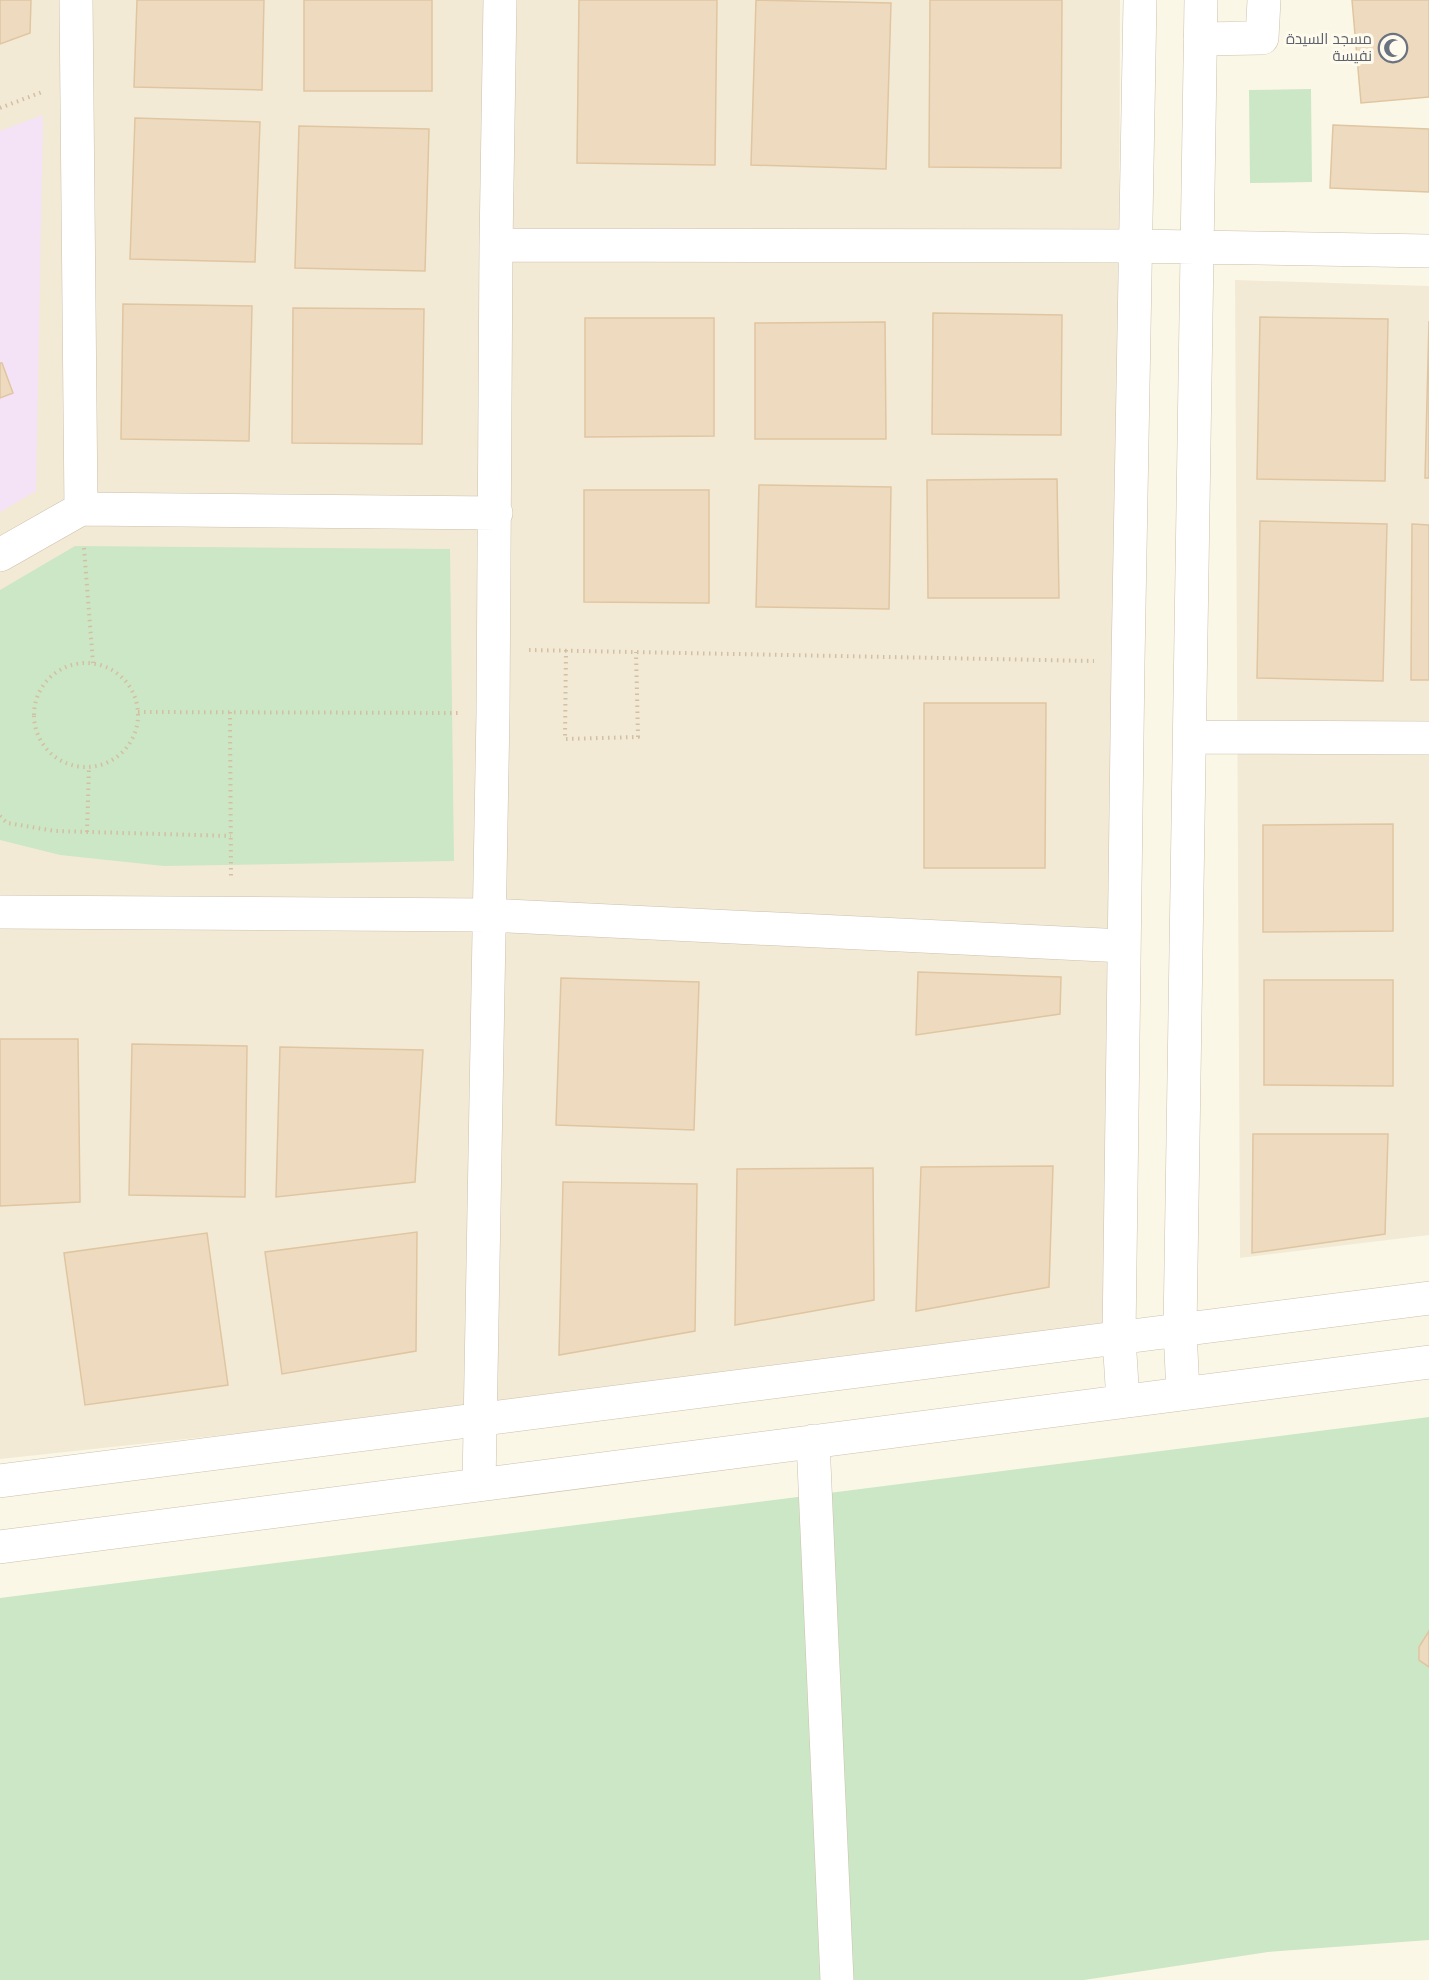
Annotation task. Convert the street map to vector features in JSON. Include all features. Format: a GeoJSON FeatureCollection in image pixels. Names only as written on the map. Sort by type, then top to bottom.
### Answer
{"type":"FeatureCollection","features":[{"type":"Feature","properties":{"kind":"street"},"geometry":{"type":"LineString","coordinates":[[76,0],[81,508]]}},
{"type":"Feature","properties":{"kind":"street"},"geometry":{"type":"LineString","coordinates":[[479,1485],[496,513],[496,245],[500,0]]}},
{"type":"Feature","properties":{"kind":"street"},"geometry":{"type":"LineString","coordinates":[[1123,1401],[1119,1338],[1134,246],[1140,0]]}},
{"type":"Feature","properties":{"kind":"street"},"geometry":{"type":"LineString","coordinates":[[1183,1393],[1180,1330],[1201,0]]}},
{"type":"Feature","properties":{"kind":"street"},"geometry":{"type":"LineString","coordinates":[[1200,39],[1262,38],[1264,0]]}},
{"type":"Feature","properties":{"kind":"street"},"geometry":{"type":"LineString","coordinates":[[496,245],[1196,246],[1429,251]]}},
{"type":"Feature","properties":{"kind":"street"},"geometry":{"type":"LineString","coordinates":[[0,555],[81,508],[496,513]]}},
{"type":"Feature","properties":{"kind":"street"},"geometry":{"type":"LineString","coordinates":[[1190,737],[1429,738]]}},
{"type":"Feature","properties":{"kind":"street"},"geometry":{"type":"LineString","coordinates":[[0,912],[489,915],[1124,946]]}},
{"type":"Feature","properties":{"kind":"street"},"geometry":{"type":"LineString","coordinates":[[0,1481],[1429,1298]]}},
{"type":"Feature","properties":{"kind":"street"},"geometry":{"type":"LineString","coordinates":[[0,1547],[1429,1362]]}},
{"type":"Feature","properties":{"kind":"street"},"geometry":{"type":"LineString","coordinates":[[813,1441],[837,1980]]}},
{"type":"Feature","properties":{"kind":"path"},"geometry":{"type":"LineString","coordinates":[[0,108],[77,79]]}},
{"type":"Feature","properties":{"kind":"path"},"geometry":{"type":"LineString","coordinates":[[81,508],[93,663]]}},
{"type":"Feature","properties":{"kind":"path"},"geometry":{"type":"LineString","coordinates":[[494,649],[1128,662]]}},
{"type":"Feature","properties":{"kind":"path"},"geometry":{"type":"LineString","coordinates":[[566,651],[566,739],[638,737],[636,652]]}},
{"type":"Feature","properties":{"kind":"path"},"geometry":{"type":"LineString","coordinates":[[93,663],[110,668],[124,679],[134,694],[138,712],[137,729],[130,743],[119,756],[104,764],[89,767],[72,765],[57,758],[37,733],[34,717],[36,699],[45,683],[58,671],[75,664],[93,663]]}},
{"type":"Feature","properties":{"kind":"path"},"geometry":{"type":"LineString","coordinates":[[138,712],[493,713]]}},
{"type":"Feature","properties":{"kind":"path"},"geometry":{"type":"LineString","coordinates":[[230,712],[231,913]]}},
{"type":"Feature","properties":{"kind":"path"},"geometry":{"type":"LineString","coordinates":[[87,832],[89,767]]}},
{"type":"Feature","properties":{"kind":"path"},"geometry":{"type":"LineString","coordinates":[[0,816],[7,823],[55,831],[231,836]]}},
{"type":"Feature","properties":{"kind":"shaded area"},"geometry":{"type":"Polygon","coordinates":[[[0,0],[1120,0],[1116,1339],[0,1459],[0,0]]]}},
{"type":"Feature","properties":{"kind":"shaded area"},"geometry":{"type":"Polygon","coordinates":[[[43,115],[36,491],[0,512],[0,131],[43,115]]]}},
{"type":"Feature","properties":{"kind":"shaded area"},"geometry":{"type":"Polygon","coordinates":[[[1235,280],[1429,286],[1429,1235],[1240,1258],[1235,280]]]}},
{"type":"Feature","properties":{"kind":"green space"},"geometry":{"type":"Polygon","coordinates":[[[1311,89],[1312,182],[1250,183],[1249,90],[1311,89]]]}},
{"type":"Feature","properties":{"kind":"green space"},"geometry":{"type":"Polygon","coordinates":[[[75,546],[450,549],[454,861],[164,866],[60,855],[0,840],[0,590],[75,546]]]}},
{"type":"Feature","properties":{"kind":"green space"},"geometry":{"type":"Polygon","coordinates":[[[1429,1417],[1429,1940],[1268,1952],[1084,1980],[0,1980],[0,1598],[1429,1417]]]}},
{"type":"Feature","properties":{"kind":"building"},"geometry":{"type":"Polygon","coordinates":[[[0,0],[31,0],[30,33],[0,44],[0,0]]]}},
{"type":"Feature","properties":{"kind":"building"},"geometry":{"type":"Polygon","coordinates":[[[137,0],[264,0],[262,90],[134,87],[137,0]]]}},
{"type":"Feature","properties":{"kind":"building"},"geometry":{"type":"Polygon","coordinates":[[[304,0],[432,0],[432,91],[304,91],[304,0]]]}},
{"type":"Feature","properties":{"kind":"building"},"geometry":{"type":"Polygon","coordinates":[[[579,0],[717,0],[715,165],[577,163],[579,0]]]}},
{"type":"Feature","properties":{"kind":"building"},"geometry":{"type":"Polygon","coordinates":[[[756,0],[891,3],[886,169],[751,165],[756,0]]]}},
{"type":"Feature","properties":{"kind":"building"},"geometry":{"type":"Polygon","coordinates":[[[930,0],[1062,0],[1061,168],[929,167],[930,0]]]}},
{"type":"Feature","properties":{"kind":"building","name":"مسجد السيدة نفيسة"},"geometry":{"type":"Polygon","coordinates":[[[1352,0],[1429,0],[1429,97],[1361,103],[1352,0]]]}},
{"type":"Feature","properties":{"kind":"building"},"geometry":{"type":"Polygon","coordinates":[[[135,118],[260,122],[255,262],[130,259],[135,118]]]}},
{"type":"Feature","properties":{"kind":"building"},"geometry":{"type":"Polygon","coordinates":[[[1333,125],[1429,129],[1429,192],[1330,188],[1333,125]]]}},
{"type":"Feature","properties":{"kind":"building"},"geometry":{"type":"Polygon","coordinates":[[[299,126],[429,129],[425,271],[295,268],[299,126]]]}},
{"type":"Feature","properties":{"kind":"building"},"geometry":{"type":"Polygon","coordinates":[[[123,304],[252,306],[249,441],[121,439],[123,304]]]}},
{"type":"Feature","properties":{"kind":"building"},"geometry":{"type":"Polygon","coordinates":[[[293,308],[424,309],[422,444],[292,443],[293,308]]]}},
{"type":"Feature","properties":{"kind":"building"},"geometry":{"type":"Polygon","coordinates":[[[933,313],[1062,315],[1061,435],[932,434],[933,313]]]}},
{"type":"Feature","properties":{"kind":"building"},"geometry":{"type":"Polygon","coordinates":[[[1260,317],[1388,319],[1385,481],[1257,479],[1260,317]]]}},
{"type":"Feature","properties":{"kind":"building"},"geometry":{"type":"Polygon","coordinates":[[[585,318],[714,318],[714,436],[585,437],[585,318]]]}},
{"type":"Feature","properties":{"kind":"building"},"geometry":{"type":"Polygon","coordinates":[[[1429,321],[1429,478],[1425,478],[1429,321]]]}},
{"type":"Feature","properties":{"kind":"building"},"geometry":{"type":"Polygon","coordinates":[[[885,322],[886,439],[755,439],[755,323],[885,322]]]}},
{"type":"Feature","properties":{"kind":"building"},"geometry":{"type":"Polygon","coordinates":[[[0,363],[2,363],[13,393],[0,398],[0,363]]]}},
{"type":"Feature","properties":{"kind":"building"},"geometry":{"type":"Polygon","coordinates":[[[1057,479],[1059,598],[928,598],[927,480],[1057,479]]]}},
{"type":"Feature","properties":{"kind":"building"},"geometry":{"type":"Polygon","coordinates":[[[759,485],[891,487],[889,609],[756,607],[759,485]]]}},
{"type":"Feature","properties":{"kind":"building"},"geometry":{"type":"Polygon","coordinates":[[[584,490],[709,490],[709,603],[584,602],[584,490]]]}},
{"type":"Feature","properties":{"kind":"building"},"geometry":{"type":"Polygon","coordinates":[[[1260,521],[1387,524],[1383,681],[1257,678],[1260,521]]]}},
{"type":"Feature","properties":{"kind":"building"},"geometry":{"type":"Polygon","coordinates":[[[1412,524],[1429,525],[1429,680],[1411,680],[1412,524]]]}},
{"type":"Feature","properties":{"kind":"building"},"geometry":{"type":"Polygon","coordinates":[[[924,703],[1046,703],[1045,868],[924,868],[924,703]]]}},
{"type":"Feature","properties":{"kind":"building"},"geometry":{"type":"Polygon","coordinates":[[[1393,824],[1393,931],[1263,932],[1263,825],[1393,824]]]}},
{"type":"Feature","properties":{"kind":"building"},"geometry":{"type":"Polygon","coordinates":[[[918,972],[1061,977],[1060,1014],[916,1035],[918,972]]]}},
{"type":"Feature","properties":{"kind":"building"},"geometry":{"type":"Polygon","coordinates":[[[561,978],[699,982],[694,1130],[556,1125],[561,978]]]}},
{"type":"Feature","properties":{"kind":"building"},"geometry":{"type":"Polygon","coordinates":[[[1264,980],[1393,980],[1393,1086],[1264,1085],[1264,980]]]}},
{"type":"Feature","properties":{"kind":"building"},"geometry":{"type":"Polygon","coordinates":[[[0,1039],[78,1039],[80,1202],[0,1206],[0,1039]]]}},
{"type":"Feature","properties":{"kind":"building"},"geometry":{"type":"Polygon","coordinates":[[[132,1044],[247,1046],[245,1197],[129,1195],[132,1044]]]}},
{"type":"Feature","properties":{"kind":"building"},"geometry":{"type":"Polygon","coordinates":[[[280,1047],[423,1050],[415,1182],[276,1197],[280,1047]]]}},
{"type":"Feature","properties":{"kind":"building"},"geometry":{"type":"Polygon","coordinates":[[[1253,1134],[1388,1134],[1385,1234],[1252,1253],[1253,1134]]]}},
{"type":"Feature","properties":{"kind":"building"},"geometry":{"type":"Polygon","coordinates":[[[1053,1166],[1049,1287],[916,1311],[921,1167],[1053,1166]]]}},
{"type":"Feature","properties":{"kind":"building"},"geometry":{"type":"Polygon","coordinates":[[[873,1168],[874,1300],[735,1325],[737,1169],[873,1168]]]}},
{"type":"Feature","properties":{"kind":"building"},"geometry":{"type":"Polygon","coordinates":[[[563,1182],[697,1184],[695,1331],[559,1355],[563,1182]]]}},
{"type":"Feature","properties":{"kind":"building"},"geometry":{"type":"Polygon","coordinates":[[[417,1232],[416,1351],[282,1374],[265,1252],[417,1232]]]}},
{"type":"Feature","properties":{"kind":"building"},"geometry":{"type":"Polygon","coordinates":[[[207,1233],[228,1385],[85,1405],[64,1253],[207,1233]]]}},
{"type":"Feature","properties":{"kind":"building"},"geometry":{"type":"Polygon","coordinates":[[[1429,1631],[1429,1667],[1419,1660],[1419,1647],[1429,1631]]]}},
{"type":"Feature","properties":{"kind":"place","name":"مسجد السيدة نفيسة"},"geometry":{"type":"Point","coordinates":[1393,48]}}]}
